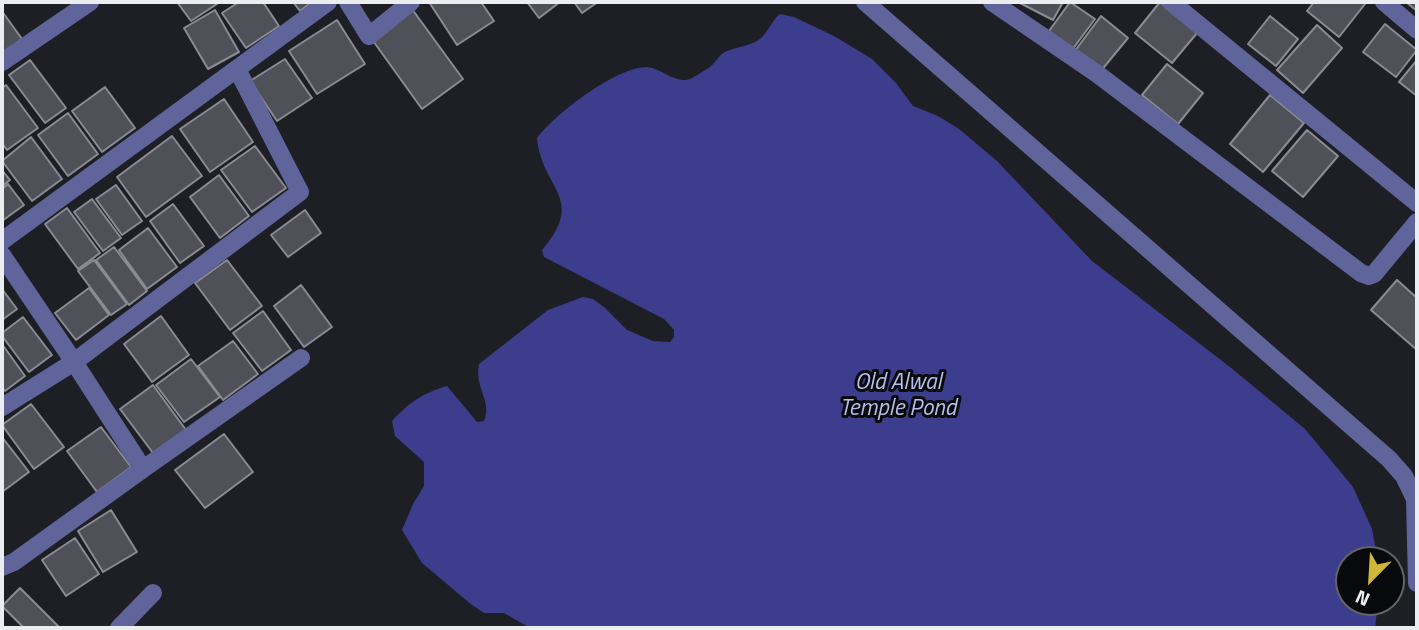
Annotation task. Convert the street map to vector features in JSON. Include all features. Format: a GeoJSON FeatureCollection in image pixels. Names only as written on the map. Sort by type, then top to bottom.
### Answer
{"type":"FeatureCollection","features":[{"type":"Feature","properties":{"kind":"street"},"geometry":{"type":"LineString","coordinates":[[2,241],[328,2]]}},
{"type":"Feature","properties":{"kind":"street"},"geometry":{"type":"LineString","coordinates":[[348,2],[369,36],[411,2]]}},
{"type":"Feature","properties":{"kind":"street"},"geometry":{"type":"LineString","coordinates":[[864,2],[1389,459],[1404,477],[1415,499],[1417,583]]}},
{"type":"Feature","properties":{"kind":"street"},"geometry":{"type":"LineString","coordinates":[[992,2],[1096,73],[1362,273],[1369,276],[1374,274],[1417,222]]}},
{"type":"Feature","properties":{"kind":"street"},"geometry":{"type":"LineString","coordinates":[[1171,2],[1417,203]]}},
{"type":"Feature","properties":{"kind":"street"},"geometry":{"type":"LineString","coordinates":[[1384,2],[1417,30]]}},
{"type":"Feature","properties":{"kind":"street"},"geometry":{"type":"LineString","coordinates":[[2,62],[80,4]]}},
{"type":"Feature","properties":{"kind":"street"},"geometry":{"type":"LineString","coordinates":[[2,407],[74,362],[300,192],[237,69]]}},
{"type":"Feature","properties":{"kind":"street"},"geometry":{"type":"LineString","coordinates":[[2,255],[143,469]]}},
{"type":"Feature","properties":{"kind":"street"},"geometry":{"type":"LineString","coordinates":[[2,567],[13,562],[301,358]]}},
{"type":"Feature","properties":{"kind":"street"},"geometry":{"type":"LineString","coordinates":[[119,628],[153,593]]}},
{"type":"Feature","properties":{"kind":"water","name":"Old Alwal Temple Pond"},"geometry":{"type":"Polygon","coordinates":[[[780,14],[794,17],[834,36],[872,59],[896,83],[913,106],[938,116],[959,129],[997,161],[1092,261],[1230,367],[1305,429],[1353,487],[1372,529],[1375,546],[1335,546],[1335,616],[1376,616],[1375,628],[530,628],[504,613],[484,613],[422,563],[402,530],[424,486],[424,462],[395,436],[392,421],[416,399],[447,386],[477,422],[484,421],[486,407],[479,381],[479,364],[548,310],[583,297],[593,299],[605,308],[627,330],[653,341],[670,342],[674,337],[674,330],[664,319],[544,257],[542,250],[555,232],[561,218],[562,205],[540,156],[537,138],[557,117],[587,93],[619,75],[647,67],[681,80],[692,78],[710,67],[725,52],[760,39],[780,14]]]}},
{"type":"Feature","properties":{"kind":"building"},"geometry":{"type":"Polygon","coordinates":[[[177,2],[220,2],[191,21],[177,2]]]}},
{"type":"Feature","properties":{"kind":"building"},"geometry":{"type":"Polygon","coordinates":[[[239,2],[263,2],[279,26],[246,48],[222,13],[239,2]]]}},
{"type":"Feature","properties":{"kind":"building"},"geometry":{"type":"Polygon","coordinates":[[[293,2],[312,2],[300,11],[293,2]]]}},
{"type":"Feature","properties":{"kind":"building"},"geometry":{"type":"Polygon","coordinates":[[[429,2],[481,2],[494,21],[457,45],[429,2]]]}},
{"type":"Feature","properties":{"kind":"building"},"geometry":{"type":"Polygon","coordinates":[[[527,2],[560,2],[539,18],[527,2]]]}},
{"type":"Feature","properties":{"kind":"building"},"geometry":{"type":"Polygon","coordinates":[[[574,2],[598,2],[582,13],[574,2]]]}},
{"type":"Feature","properties":{"kind":"building"},"geometry":{"type":"Polygon","coordinates":[[[1018,2],[1063,2],[1053,20],[1018,2]]]}},
{"type":"Feature","properties":{"kind":"building"},"geometry":{"type":"Polygon","coordinates":[[[1070,2],[1095,19],[1072,50],[1049,31],[1070,2]]]}},
{"type":"Feature","properties":{"kind":"building"},"geometry":{"type":"Polygon","coordinates":[[[1160,2],[1197,33],[1172,63],[1135,33],[1160,2]]]}},
{"type":"Feature","properties":{"kind":"building"},"geometry":{"type":"Polygon","coordinates":[[[1314,2],[1365,4],[1339,37],[1307,11],[1314,2]]]}},
{"type":"Feature","properties":{"kind":"building"},"geometry":{"type":"Polygon","coordinates":[[[1406,2],[1417,2],[1417,11],[1406,2]]]}},
{"type":"Feature","properties":{"kind":"building"},"geometry":{"type":"Polygon","coordinates":[[[412,9],[463,79],[422,109],[371,38],[412,9]]]}},
{"type":"Feature","properties":{"kind":"building"},"geometry":{"type":"Polygon","coordinates":[[[215,10],[239,52],[208,69],[184,28],[215,10]]]}},
{"type":"Feature","properties":{"kind":"building"},"geometry":{"type":"Polygon","coordinates":[[[4,14],[22,39],[2,54],[2,15],[4,14]]]}},
{"type":"Feature","properties":{"kind":"building"},"geometry":{"type":"Polygon","coordinates":[[[1101,16],[1128,38],[1100,72],[1074,52],[1101,16]]]}},
{"type":"Feature","properties":{"kind":"building"},"geometry":{"type":"Polygon","coordinates":[[[1270,16],[1298,39],[1276,66],[1248,44],[1270,16]]]}},
{"type":"Feature","properties":{"kind":"building"},"geometry":{"type":"Polygon","coordinates":[[[337,20],[365,64],[317,94],[289,51],[337,20]]]}},
{"type":"Feature","properties":{"kind":"building"},"geometry":{"type":"Polygon","coordinates":[[[1385,24],[1417,50],[1396,77],[1363,52],[1385,24]]]}},
{"type":"Feature","properties":{"kind":"building"},"geometry":{"type":"Polygon","coordinates":[[[1317,25],[1342,48],[1303,93],[1277,70],[1317,25]]]}},
{"type":"Feature","properties":{"kind":"building"},"geometry":{"type":"Polygon","coordinates":[[[285,59],[312,98],[277,121],[250,81],[285,59]]]}},
{"type":"Feature","properties":{"kind":"building"},"geometry":{"type":"Polygon","coordinates":[[[30,60],[66,108],[45,123],[9,75],[30,60]]]}},
{"type":"Feature","properties":{"kind":"building"},"geometry":{"type":"Polygon","coordinates":[[[1417,60],[1417,96],[1399,82],[1417,60]]]}},
{"type":"Feature","properties":{"kind":"building"},"geometry":{"type":"Polygon","coordinates":[[[1167,64],[1203,93],[1178,124],[1142,95],[1167,64]]]}},
{"type":"Feature","properties":{"kind":"building"},"geometry":{"type":"Polygon","coordinates":[[[6,85],[38,128],[7,150],[2,143],[2,88],[6,85]]]}},
{"type":"Feature","properties":{"kind":"building"},"geometry":{"type":"Polygon","coordinates":[[[105,87],[135,128],[102,152],[72,111],[105,87]]]}},
{"type":"Feature","properties":{"kind":"building"},"geometry":{"type":"Polygon","coordinates":[[[1270,95],[1304,123],[1263,172],[1230,144],[1270,95]]]}},
{"type":"Feature","properties":{"kind":"building"},"geometry":{"type":"Polygon","coordinates":[[[224,99],[253,142],[210,172],[180,129],[224,99]]]}},
{"type":"Feature","properties":{"kind":"building"},"geometry":{"type":"Polygon","coordinates":[[[68,113],[98,154],[68,176],[38,135],[68,113]]]}},
{"type":"Feature","properties":{"kind":"building"},"geometry":{"type":"Polygon","coordinates":[[[1307,130],[1338,156],[1303,197],[1272,171],[1307,130]]]}},
{"type":"Feature","properties":{"kind":"building"},"geometry":{"type":"Polygon","coordinates":[[[172,136],[202,176],[146,217],[117,177],[172,136]]]}},
{"type":"Feature","properties":{"kind":"building"},"geometry":{"type":"Polygon","coordinates":[[[31,137],[62,179],[32,201],[2,161],[31,137]]]}},
{"type":"Feature","properties":{"kind":"building"},"geometry":{"type":"Polygon","coordinates":[[[255,146],[286,188],[252,212],[221,170],[255,146]]]}},
{"type":"Feature","properties":{"kind":"building"},"geometry":{"type":"Polygon","coordinates":[[[2,170],[10,180],[2,186],[2,170]]]}},
{"type":"Feature","properties":{"kind":"building"},"geometry":{"type":"Polygon","coordinates":[[[219,175],[249,216],[220,238],[190,197],[219,175]]]}},
{"type":"Feature","properties":{"kind":"building"},"geometry":{"type":"Polygon","coordinates":[[[8,184],[24,205],[2,221],[2,189],[8,184]]]}},
{"type":"Feature","properties":{"kind":"building"},"geometry":{"type":"Polygon","coordinates":[[[116,185],[142,221],[122,235],[96,199],[116,185]]]}},
{"type":"Feature","properties":{"kind":"building"},"geometry":{"type":"Polygon","coordinates":[[[92,199],[121,238],[103,251],[74,212],[92,199]]]}},
{"type":"Feature","properties":{"kind":"building"},"geometry":{"type":"Polygon","coordinates":[[[173,204],[204,246],[180,263],[150,221],[173,204]]]}},
{"type":"Feature","properties":{"kind":"building"},"geometry":{"type":"Polygon","coordinates":[[[67,208],[100,253],[78,269],[45,224],[67,208]]]}},
{"type":"Feature","properties":{"kind":"building"},"geometry":{"type":"Polygon","coordinates":[[[305,210],[321,233],[288,257],[271,235],[305,210]]]}},
{"type":"Feature","properties":{"kind":"building"},"geometry":{"type":"Polygon","coordinates":[[[148,228],[177,267],[147,289],[119,250],[148,228]]]}},
{"type":"Feature","properties":{"kind":"building"},"geometry":{"type":"Polygon","coordinates":[[[114,247],[147,291],[129,305],[96,260],[114,247]]]}},
{"type":"Feature","properties":{"kind":"building"},"geometry":{"type":"Polygon","coordinates":[[[94,260],[127,304],[111,315],[78,271],[94,260]]]}},
{"type":"Feature","properties":{"kind":"building"},"geometry":{"type":"Polygon","coordinates":[[[227,260],[262,306],[230,330],[195,283],[227,260]]]}},
{"type":"Feature","properties":{"kind":"building"},"geometry":{"type":"Polygon","coordinates":[[[1397,280],[1417,298],[1417,350],[1371,310],[1397,280]]]}},
{"type":"Feature","properties":{"kind":"building"},"geometry":{"type":"Polygon","coordinates":[[[301,285],[332,327],[304,347],[274,306],[301,285]]]}},
{"type":"Feature","properties":{"kind":"building"},"geometry":{"type":"Polygon","coordinates":[[[89,288],[109,315],[76,340],[55,313],[89,288]]]}},
{"type":"Feature","properties":{"kind":"building"},"geometry":{"type":"Polygon","coordinates":[[[2,289],[17,309],[2,320],[2,289]]]}},
{"type":"Feature","properties":{"kind":"building"},"geometry":{"type":"Polygon","coordinates":[[[263,311],[291,350],[262,371],[233,333],[263,311]]]}},
{"type":"Feature","properties":{"kind":"building"},"geometry":{"type":"Polygon","coordinates":[[[161,316],[189,355],[152,382],[124,344],[161,316]]]}},
{"type":"Feature","properties":{"kind":"building"},"geometry":{"type":"Polygon","coordinates":[[[23,317],[52,355],[29,372],[2,336],[2,333],[23,317]]]}},
{"type":"Feature","properties":{"kind":"building"},"geometry":{"type":"Polygon","coordinates":[[[233,341],[258,374],[223,400],[198,366],[233,341]]]}},
{"type":"Feature","properties":{"kind":"building"},"geometry":{"type":"Polygon","coordinates":[[[2,344],[25,376],[5,391],[2,387],[2,344]]]}},
{"type":"Feature","properties":{"kind":"building"},"geometry":{"type":"Polygon","coordinates":[[[191,359],[220,397],[184,422],[156,385],[191,359]]]}},
{"type":"Feature","properties":{"kind":"building"},"geometry":{"type":"Polygon","coordinates":[[[153,385],[186,430],[153,453],[120,409],[153,385]]]}},
{"type":"Feature","properties":{"kind":"building"},"geometry":{"type":"Polygon","coordinates":[[[31,404],[64,447],[34,469],[2,425],[31,404]]]}},
{"type":"Feature","properties":{"kind":"building"},"geometry":{"type":"Polygon","coordinates":[[[101,427],[131,467],[97,492],[67,451],[101,427]]]}},
{"type":"Feature","properties":{"kind":"building"},"geometry":{"type":"Polygon","coordinates":[[[224,434],[253,472],[205,508],[175,470],[224,434]]]}},
{"type":"Feature","properties":{"kind":"building"},"geometry":{"type":"Polygon","coordinates":[[[2,437],[29,472],[2,492],[2,437]]]}},
{"type":"Feature","properties":{"kind":"building"},"geometry":{"type":"Polygon","coordinates":[[[111,510],[137,552],[103,572],[78,531],[111,510]]]}},
{"type":"Feature","properties":{"kind":"building"},"geometry":{"type":"Polygon","coordinates":[[[75,538],[99,574],[66,596],[42,560],[75,538]]]}},
{"type":"Feature","properties":{"kind":"building"},"geometry":{"type":"Polygon","coordinates":[[[20,588],[60,628],[24,628],[2,606],[20,588]]]}}]}
